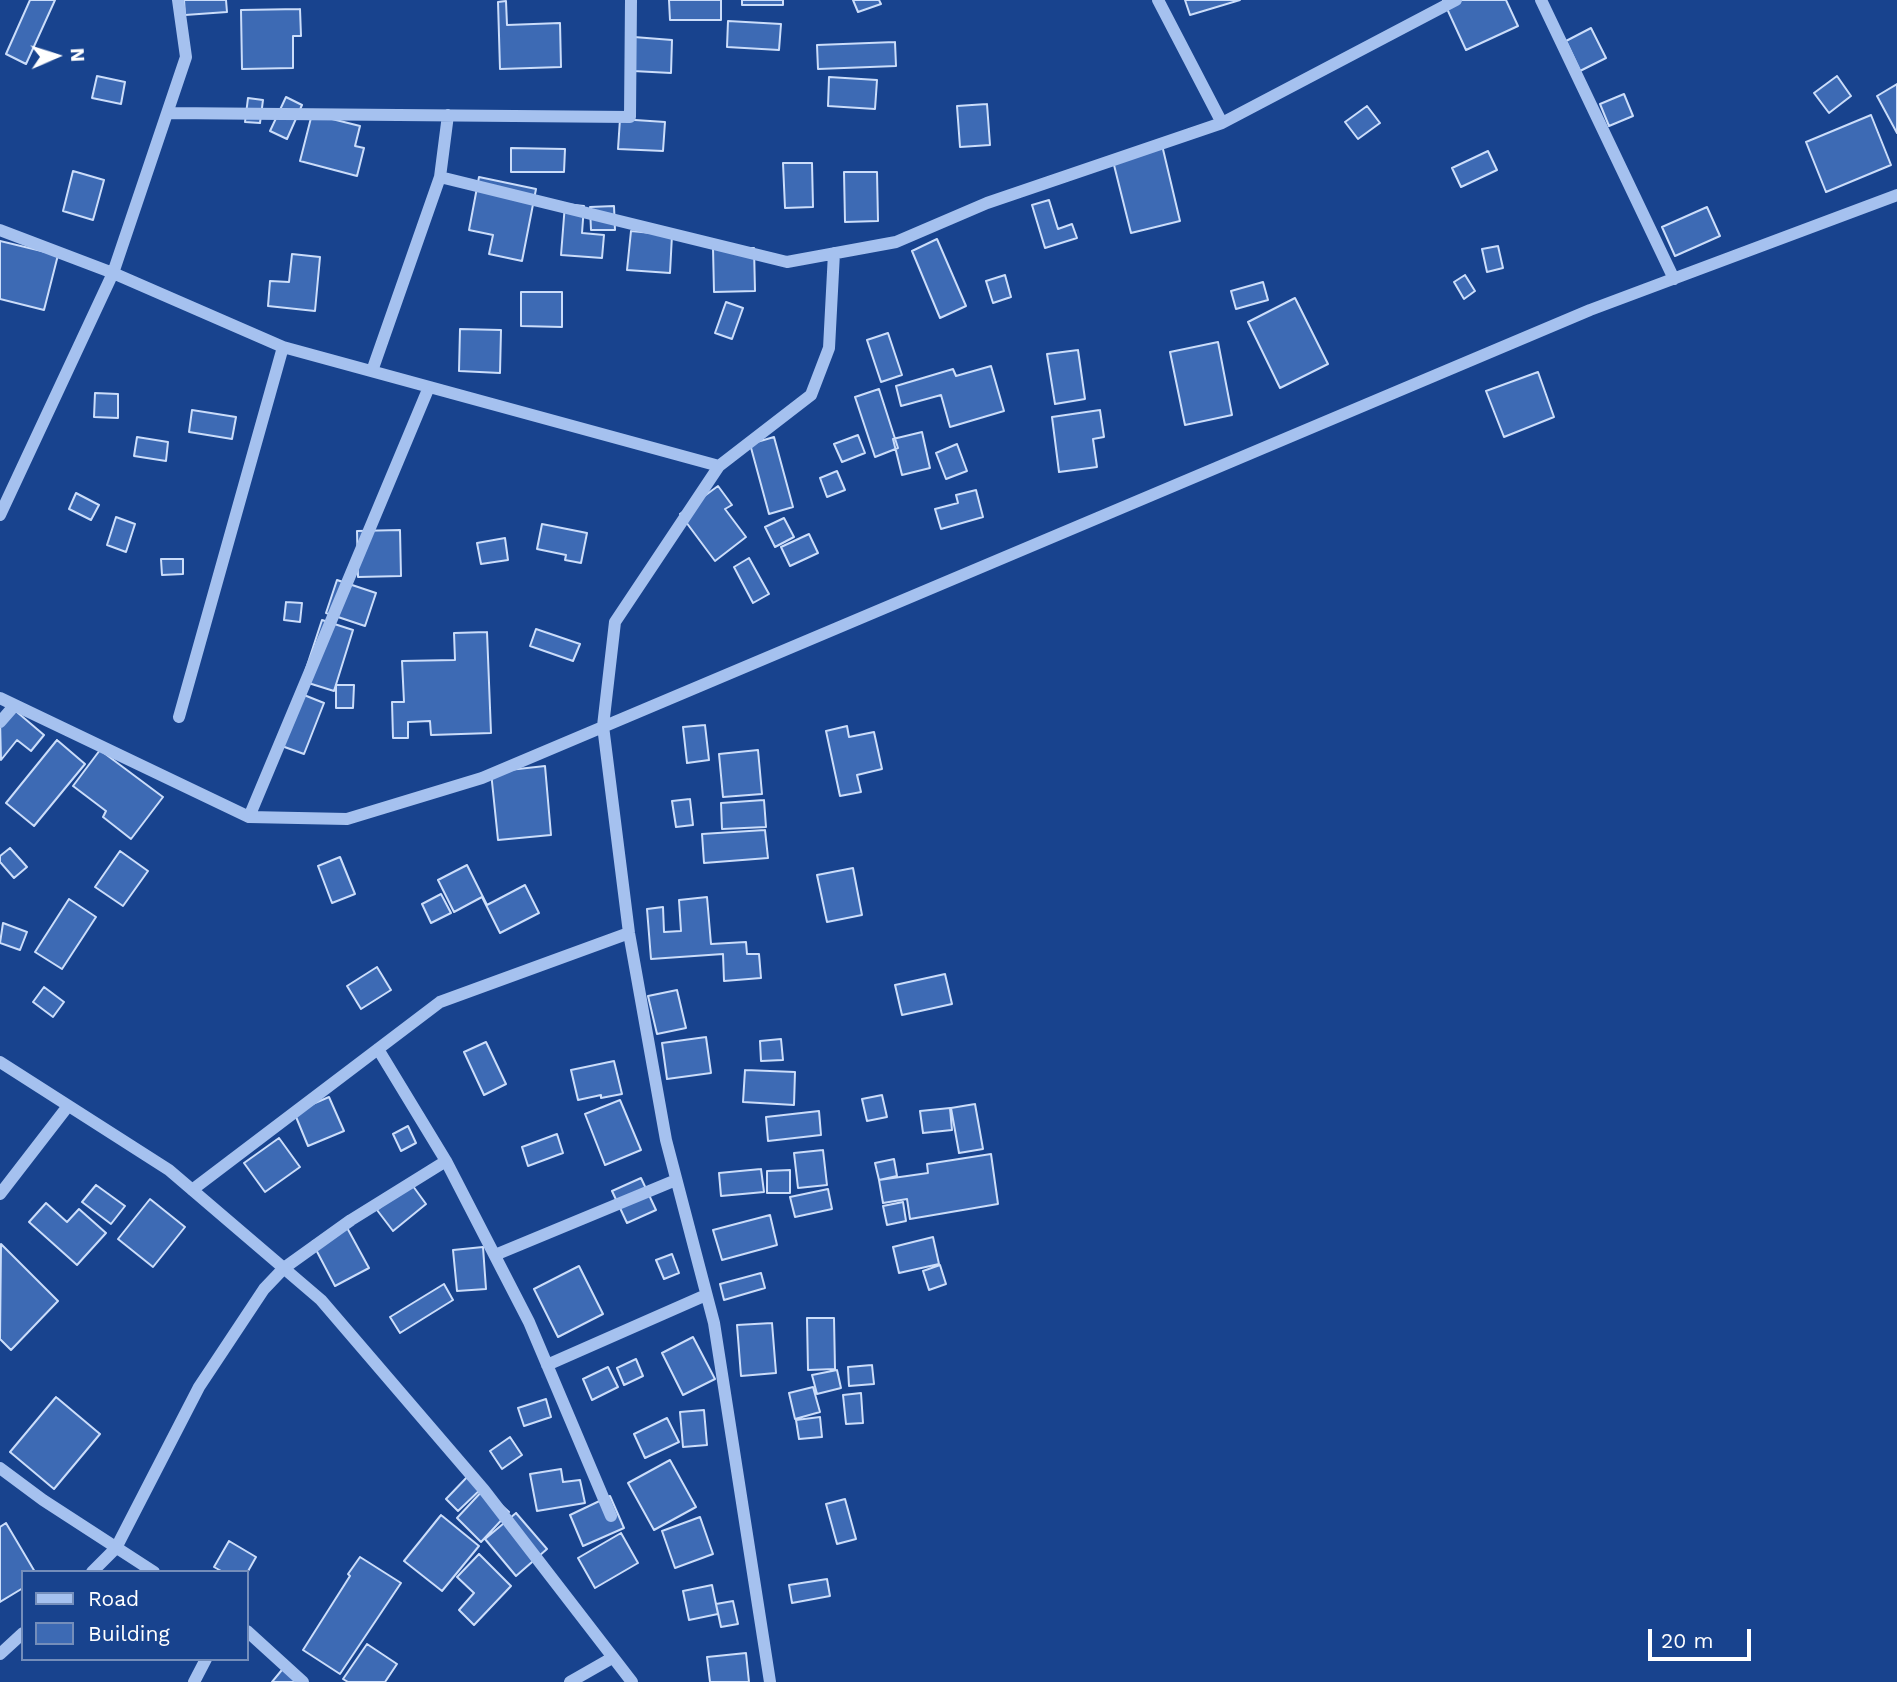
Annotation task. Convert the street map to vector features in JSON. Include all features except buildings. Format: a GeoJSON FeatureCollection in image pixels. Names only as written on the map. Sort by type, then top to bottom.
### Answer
{"type":"FeatureCollection","features":[{"type":"Feature","properties":{"kind":"street"},"geometry":{"type":"LineString","coordinates":[[0,515],[113,273],[186,57],[178,0]]}},
{"type":"Feature","properties":{"kind":"street"},"geometry":{"type":"LineString","coordinates":[[167,113],[630,117],[631,0]]}},
{"type":"Feature","properties":{"kind":"street"},"geometry":{"type":"LineString","coordinates":[[1158,0],[1222,123]]}},
{"type":"Feature","properties":{"kind":"street"},"geometry":{"type":"LineString","coordinates":[[440,177],[787,262],[896,242],[987,203],[1222,123],[1456,0]]}},
{"type":"Feature","properties":{"kind":"street"},"geometry":{"type":"LineString","coordinates":[[1541,0],[1674,279]]}},
{"type":"Feature","properties":{"kind":"street"},"geometry":{"type":"LineString","coordinates":[[372,371],[440,177],[448,115]]}},
{"type":"Feature","properties":{"kind":"street"},"geometry":{"type":"LineString","coordinates":[[0,698],[248,817],[347,819],[482,778],[1590,310],[1897,195]]}},
{"type":"Feature","properties":{"kind":"street"},"geometry":{"type":"LineString","coordinates":[[0,230],[113,273],[282,347],[719,466]]}},
{"type":"Feature","properties":{"kind":"street"},"geometry":{"type":"LineString","coordinates":[[770,1682],[718,1348],[666,1140],[629,933],[603,726],[615,622],[719,466],[811,395],[829,348],[834,253]]}},
{"type":"Feature","properties":{"kind":"street"},"geometry":{"type":"LineString","coordinates":[[179,717],[282,347]]}},
{"type":"Feature","properties":{"kind":"street"},"geometry":{"type":"LineString","coordinates":[[248,817],[429,387]]}},
{"type":"Feature","properties":{"kind":"street"},"geometry":{"type":"LineString","coordinates":[[0,722],[15,706]]}},
{"type":"Feature","properties":{"kind":"street"},"geometry":{"type":"LineString","coordinates":[[192,1190],[440,1002],[629,933]]}},
{"type":"Feature","properties":{"kind":"street"},"geometry":{"type":"LineString","coordinates":[[378,1049],[446,1161],[495,1255],[528,1322],[611,1516]]}},
{"type":"Feature","properties":{"kind":"street"},"geometry":{"type":"LineString","coordinates":[[0,1062],[169,1170],[321,1300],[484,1490],[632,1682]]}},
{"type":"Feature","properties":{"kind":"street"},"geometry":{"type":"LineString","coordinates":[[0,1194],[68,1106]]}},
{"type":"Feature","properties":{"kind":"street"},"geometry":{"type":"LineString","coordinates":[[94,1570],[116,1548],[199,1387],[264,1289],[284,1268],[351,1220],[446,1161]]}},
{"type":"Feature","properties":{"kind":"street"},"geometry":{"type":"LineString","coordinates":[[495,1255],[676,1180]]}},
{"type":"Feature","properties":{"kind":"street"},"geometry":{"type":"LineString","coordinates":[[547,1365],[706,1295]]}},
{"type":"Feature","properties":{"kind":"street"},"geometry":{"type":"LineString","coordinates":[[0,1468],[43,1500],[151,1570]]}},
{"type":"Feature","properties":{"kind":"street"},"geometry":{"type":"LineString","coordinates":[[248,1632],[303,1682]]}},
{"type":"Feature","properties":{"kind":"street"},"geometry":{"type":"LineString","coordinates":[[0,1654],[21,1635]]}},
{"type":"Feature","properties":{"kind":"street"},"geometry":{"type":"LineString","coordinates":[[569,1682],[612,1658]]}},
{"type":"Feature","properties":{"kind":"street"},"geometry":{"type":"LineString","coordinates":[[194,1682],[205,1661]]}}]}
